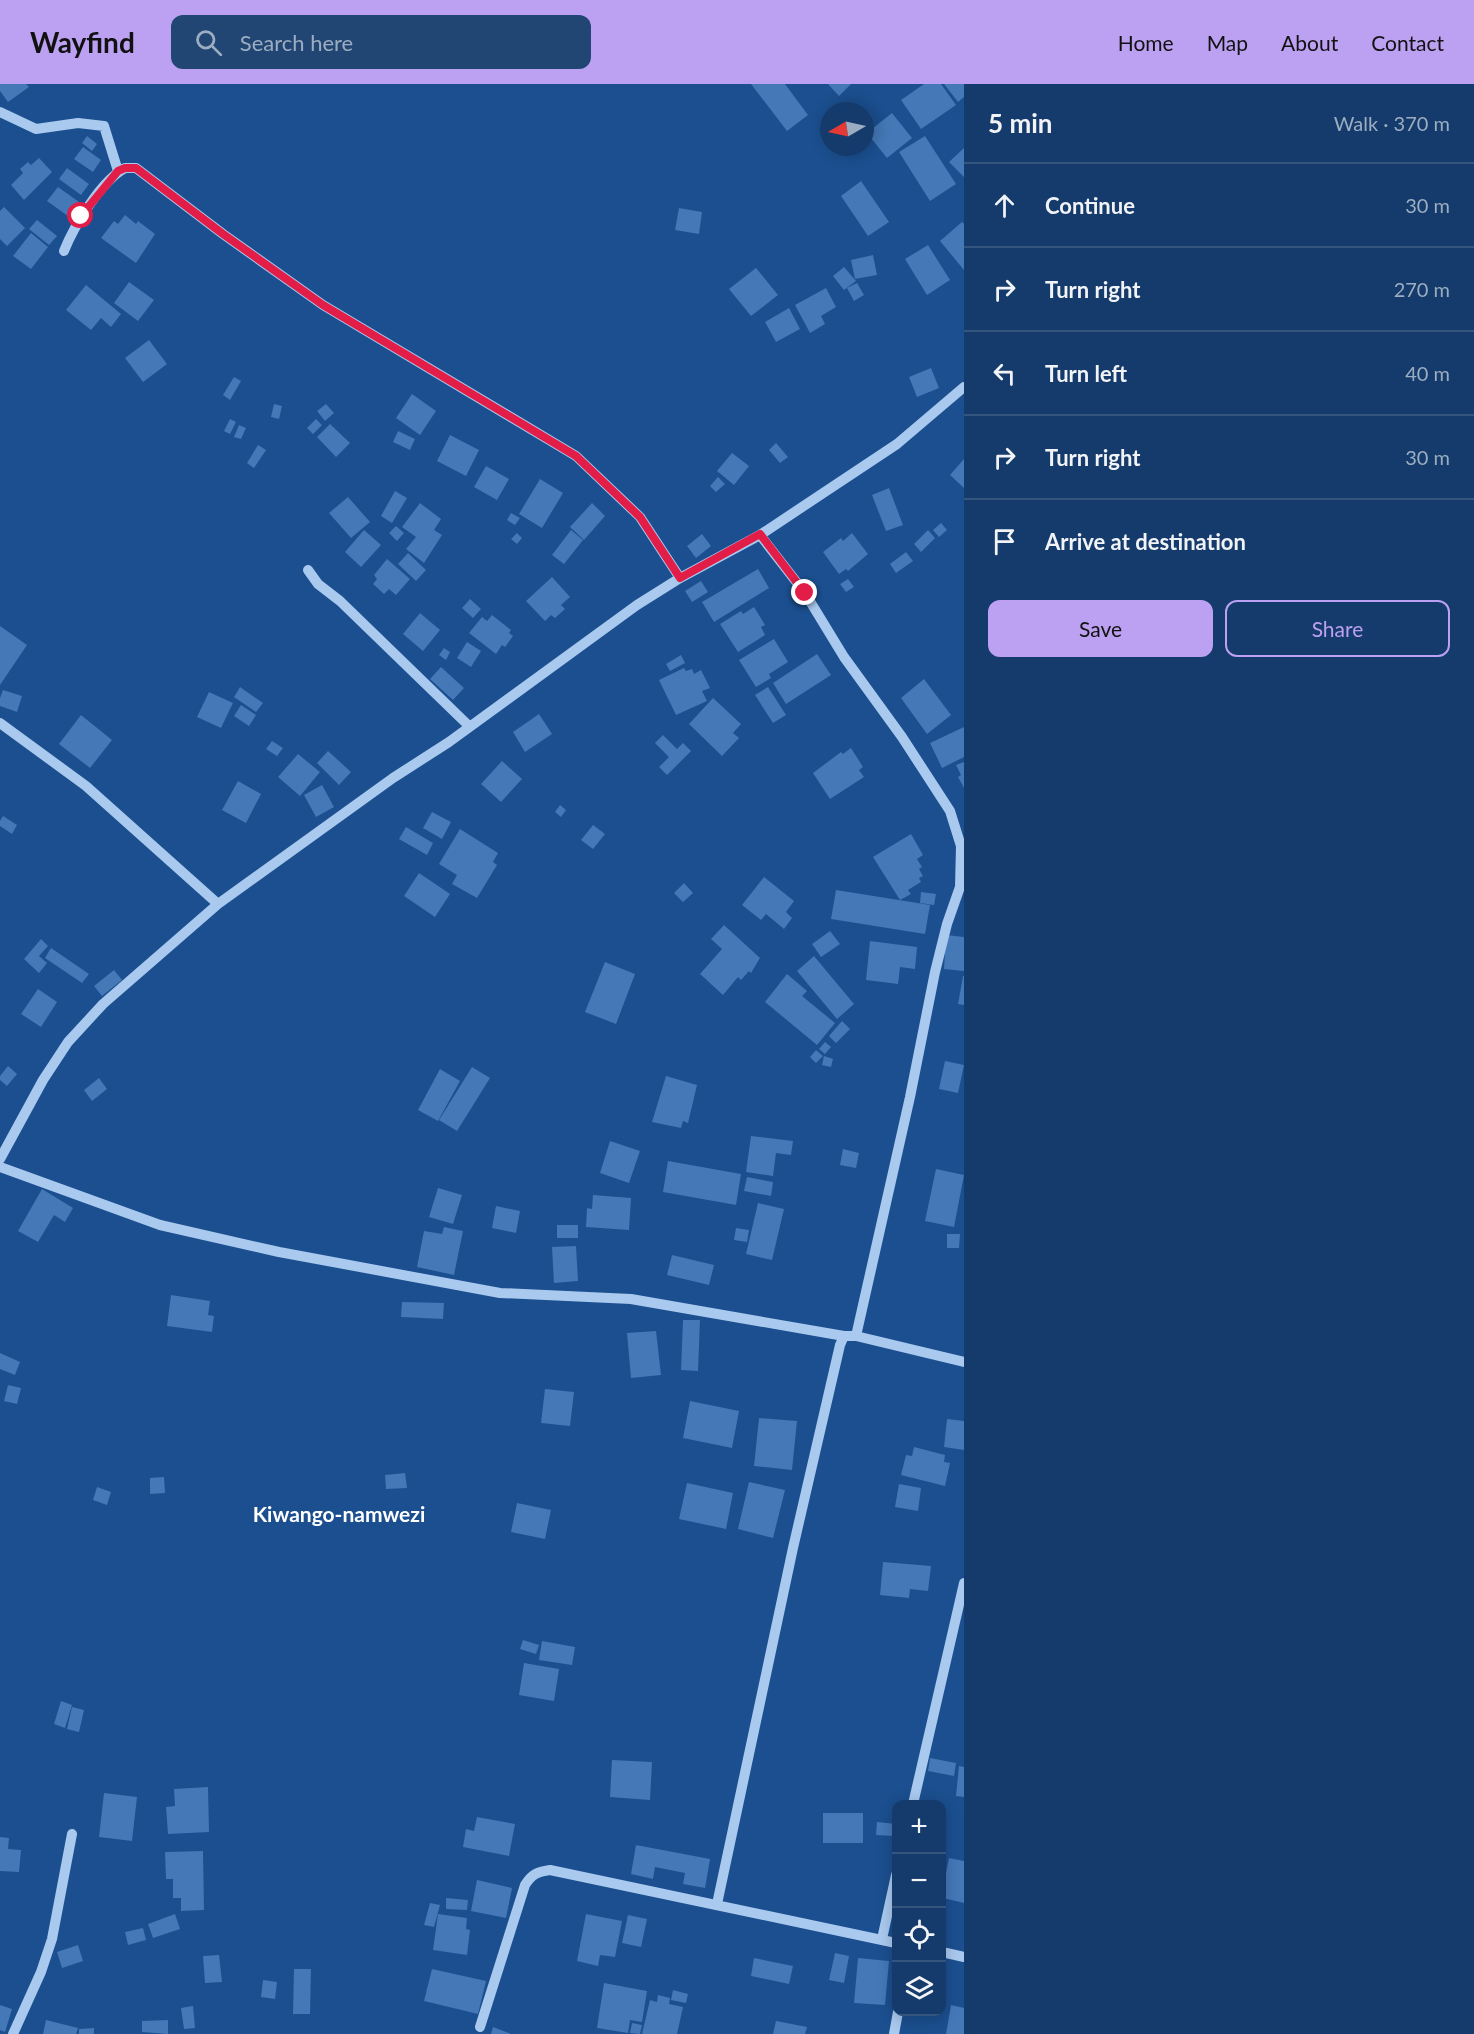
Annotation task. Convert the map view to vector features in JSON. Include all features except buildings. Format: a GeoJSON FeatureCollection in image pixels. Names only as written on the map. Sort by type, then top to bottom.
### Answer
{"type":"FeatureCollection","features":[{"type":"Feature","properties":{"kind":"street"},"geometry":{"type":"LineString","coordinates":[[0,112],[36,129],[78,123],[104,126],[118,171]]}},
{"type":"Feature","properties":{"kind":"street"},"geometry":{"type":"LineString","coordinates":[[64,251],[81,216],[118,171],[125,168],[136,168],[223,234],[323,305],[576,456],[640,517],[680,578]]}},
{"type":"Feature","properties":{"kind":"street"},"geometry":{"type":"LineString","coordinates":[[0,1159],[43,1080],[68,1042],[103,1004],[218,904],[393,778],[449,742],[637,605],[680,578],[760,534],[897,444],[964,387]]}},
{"type":"Feature","properties":{"kind":"street"},"geometry":{"type":"LineString","coordinates":[[760,534],[805,593],[844,657],[903,737],[950,811],[961,846],[962,887],[947,924],[934,972],[910,1097],[856,1336]]}},
{"type":"Feature","properties":{"kind":"street"},"geometry":{"type":"LineString","coordinates":[[308,570],[318,584],[340,601],[469,726]]}},
{"type":"Feature","properties":{"kind":"street"},"geometry":{"type":"LineString","coordinates":[[0,723],[86,786],[218,904]]}},
{"type":"Feature","properties":{"kind":"street"},"geometry":{"type":"LineString","coordinates":[[0,1167],[160,1225],[279,1252],[500,1293],[631,1299],[844,1336],[856,1336],[964,1362]]}},
{"type":"Feature","properties":{"kind":"street"},"geometry":{"type":"LineString","coordinates":[[717,1905],[792,1548],[840,1344],[844,1336]]}},
{"type":"Feature","properties":{"kind":"street"},"geometry":{"type":"LineString","coordinates":[[914,1800],[964,1583]]}},
{"type":"Feature","properties":{"kind":"street"},"geometry":{"type":"LineString","coordinates":[[13,2034],[36,1983],[52,1939],[72,1834]]}},
{"type":"Feature","properties":{"kind":"street"},"geometry":{"type":"LineString","coordinates":[[480,2027],[525,1885],[531,1876],[539,1872],[550,1870],[892,1942]]}},
{"type":"Feature","properties":{"kind":"street"},"geometry":{"type":"LineString","coordinates":[[882,1939],[892,1896]]}},
{"type":"Feature","properties":{"kind":"street"},"geometry":{"type":"LineString","coordinates":[[946,1953],[964,1957]]}},
{"type":"Feature","properties":{"kind":"street"},"geometry":{"type":"LineString","coordinates":[[894,2034],[897,2016]]}},
{"type":"Feature","properties":{"kind":"district","name":"Kiwango-namwezi"},"geometry":{"type":"Point","coordinates":[339,1513]}},
{"type":"Feature","properties":{"kind":"route"},"geometry":{"type":"LineString","coordinates":[[81,216],[118,171],[130,167],[136,168],[223,234],[323,305],[576,456],[640,517],[680,578],[760,534],[805,593]]}}]}
